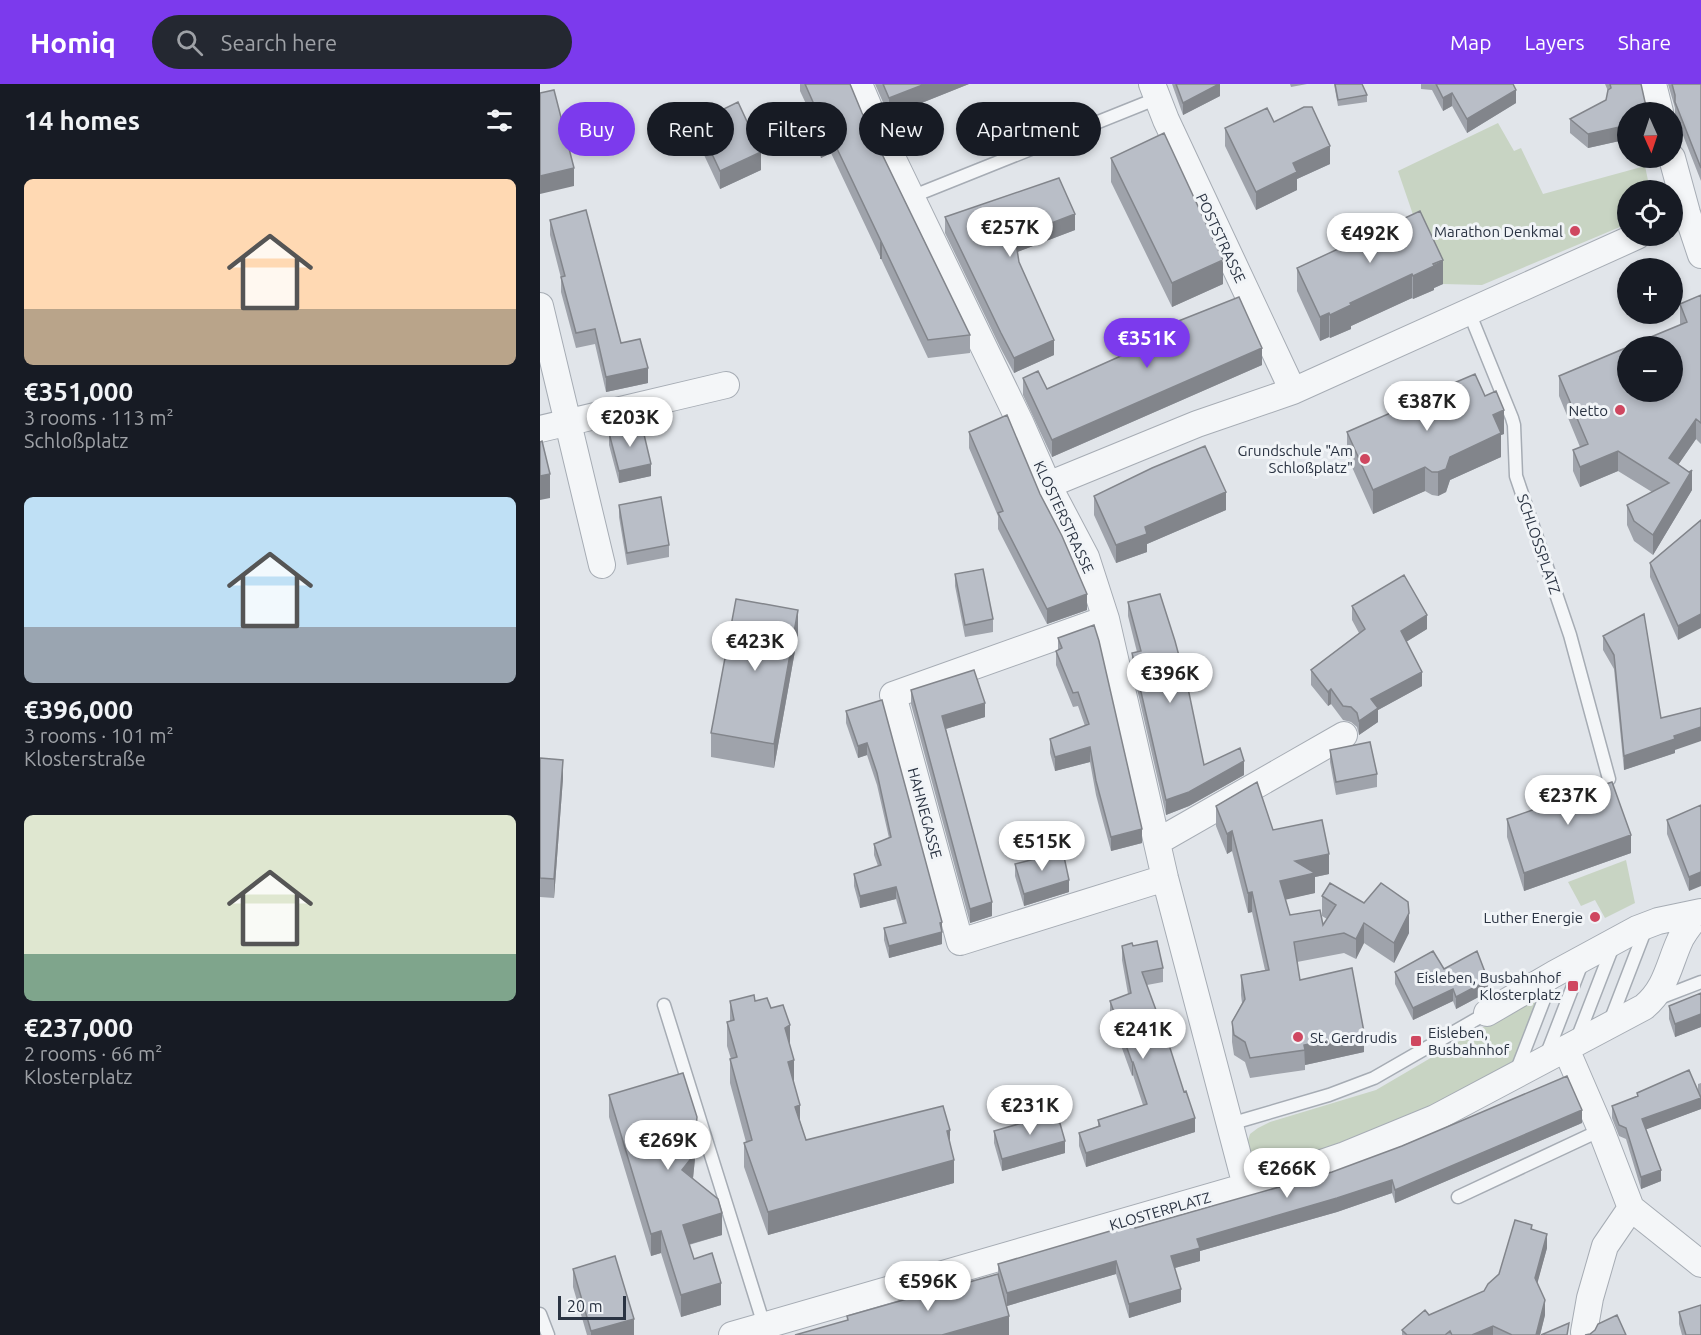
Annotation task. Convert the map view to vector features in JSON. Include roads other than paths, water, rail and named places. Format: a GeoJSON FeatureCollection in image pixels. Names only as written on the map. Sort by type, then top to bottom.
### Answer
{"type":"FeatureCollection","features":[{"type":"Feature","properties":{"kind":"street","name":"KLOSTERSTRASSE"},"geometry":{"type":"LineString","coordinates":[[859,84],[1048,485],[1086,557],[1106,619],[1165,878],[1246,1186]]}},
{"type":"Feature","properties":{"kind":"street"},"geometry":{"type":"LineString","coordinates":[[1653,84],[1658,102]]}},
{"type":"Feature","properties":{"kind":"street","name":"POSTSTRASSE"},"geometry":{"type":"LineString","coordinates":[[1155,91],[1293,391]]}},
{"type":"Feature","properties":{"kind":"street"},"geometry":{"type":"LineString","coordinates":[[1683,222],[1701,255]]}},
{"type":"Feature","properties":{"kind":"street"},"geometry":{"type":"LineString","coordinates":[[1048,485],[1197,424],[1293,391],[1617,245]]}},
{"type":"Feature","properties":{"kind":"street"},"geometry":{"type":"LineString","coordinates":[[540,306],[602,565]]}},
{"type":"Feature","properties":{"kind":"street"},"geometry":{"type":"LineString","coordinates":[[540,429],[726,385]]}},
{"type":"Feature","properties":{"kind":"street","name":"HAHNEGASSE"},"geometry":{"type":"LineString","coordinates":[[1106,619],[893,695],[960,942],[1165,878]]}},
{"type":"Feature","properties":{"kind":"street"},"geometry":{"type":"LineString","coordinates":[[1157,842],[1344,735]]}},
{"type":"Feature","properties":{"kind":"street","name":"KLOSTERPLATZ"},"geometry":{"type":"LineString","coordinates":[[732,1335],[1313,1166],[1390,1138],[1435,1118],[1637,1012],[1653,1000],[1659,992],[1680,940],[1687,927],[1701,912],[1648,925],[1615,940],[1487,1013]]}},
{"type":"Feature","properties":{"kind":"street"},"geometry":{"type":"LineString","coordinates":[[1562,1050],[1601,1130],[1631,1208],[1701,1264]]}},
{"type":"Feature","properties":{"kind":"street"},"geometry":{"type":"LineString","coordinates":[[1584,1332],[1590,1298],[1605,1246],[1631,1208]]}},
{"type":"Feature","properties":{"kind":"lane"},"geometry":{"type":"LineString","coordinates":[[912,197],[1155,91]]}},
{"type":"Feature","properties":{"kind":"lane","name":"SCHLOSSPLATZ"},"geometry":{"type":"LineString","coordinates":[[1469,312],[1512,418],[1518,482],[1570,635],[1609,779]]}},
{"type":"Feature","properties":{"kind":"lane"},"geometry":{"type":"LineString","coordinates":[[1607,1028],[1648,925]]}},
{"type":"Feature","properties":{"kind":"lane"},"geometry":{"type":"LineString","coordinates":[[1562,1050],[1615,940]]}},
{"type":"Feature","properties":{"kind":"lane"},"geometry":{"type":"LineString","coordinates":[[1562,1050],[1584,958]]}},
{"type":"Feature","properties":{"kind":"lane"},"geometry":{"type":"LineString","coordinates":[[1515,1076],[1554,974]]}},
{"type":"Feature","properties":{"kind":"lane","name":"KLOSTERPLATZ"},"geometry":{"type":"LineString","coordinates":[[1653,1000],[1701,982]]}},
{"type":"Feature","properties":{"kind":"lane"},"geometry":{"type":"LineString","coordinates":[[664,1005],[772,1323]]}},
{"type":"Feature","properties":{"kind":"lane","name":"KLOSTERPLATZ"},"geometry":{"type":"LineString","coordinates":[[1230,1124],[1329,1095],[1374,1078],[1487,1013]]}},
{"type":"Feature","properties":{"kind":"lane"},"geometry":{"type":"LineString","coordinates":[[1458,1197],[1601,1130]]}},
{"type":"Feature","properties":{"kind":"lane"},"geometry":{"type":"LineString","coordinates":[[540,1314],[548,1335]]}},
{"type":"Feature","properties":{"kind":"place","name":"Marathon Denkmal"},"geometry":{"type":"Point","coordinates":[1575,231]}},
{"type":"Feature","properties":{"kind":"place","name":"Netto"},"geometry":{"type":"Point","coordinates":[1620,410]}},
{"type":"Feature","properties":{"kind":"place","name":"Grundschule \"Am Schloßplatz\""},"geometry":{"type":"Point","coordinates":[1365,459]}},
{"type":"Feature","properties":{"kind":"place","name":"Luther Energie"},"geometry":{"type":"Point","coordinates":[1595,917]}},
{"type":"Feature","properties":{"kind":"place","name":"Eisleben, Busbahnhof Klosterplatz"},"geometry":{"type":"Point","coordinates":[1573,986]}},
{"type":"Feature","properties":{"kind":"place","name":"St. Gerdrudis"},"geometry":{"type":"Point","coordinates":[1298,1037]}},
{"type":"Feature","properties":{"kind":"place","name":"Eisleben, Busbahnhof"},"geometry":{"type":"Point","coordinates":[1416,1041]}}]}
